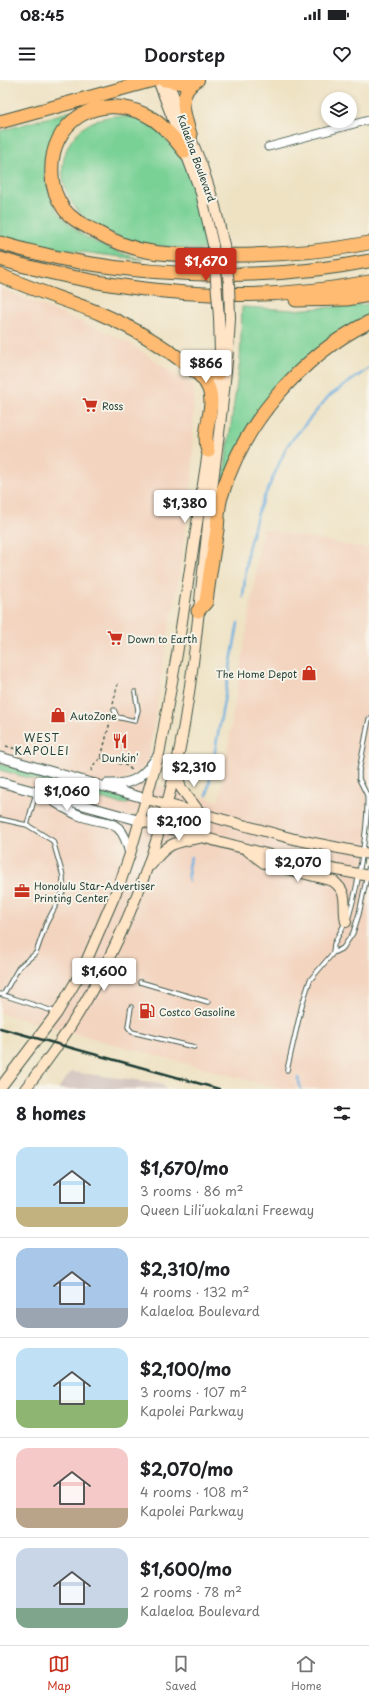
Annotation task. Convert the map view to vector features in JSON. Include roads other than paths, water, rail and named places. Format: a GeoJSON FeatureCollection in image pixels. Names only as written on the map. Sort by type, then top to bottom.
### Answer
{"type":"FeatureCollection","features":[{"type":"Feature","properties":{"kind":"highway"},"geometry":{"type":"LineString","coordinates":[[0,122],[154,80]]}},
{"type":"Feature","properties":{"kind":"highway"},"geometry":{"type":"LineString","coordinates":[[185,152],[162,125],[145,114],[123,108],[91,110],[78,116],[68,124],[54,146],[51,168],[55,193],[64,209],[75,220],[103,235],[151,252],[177,255],[264,255],[294,253],[369,243]]}},
{"type":"Feature","properties":{"kind":"highway"},"geometry":{"type":"LineString","coordinates":[[0,243],[60,259],[140,270],[259,274],[309,270],[369,261]]}},
{"type":"Feature","properties":{"kind":"highway"},"geometry":{"type":"LineString","coordinates":[[0,259],[28,267],[123,286],[198,294],[240,296],[270,301],[347,299],[369,296]]}},
{"type":"Feature","properties":{"kind":"highway"},"geometry":{"type":"LineString","coordinates":[[0,275],[107,317],[168,351],[195,370],[209,389],[210,399],[204,442],[208,451]]}},
{"type":"Feature","properties":{"kind":"highway"},"geometry":{"type":"LineString","coordinates":[[240,296],[343,287],[369,282]]}},
{"type":"Feature","properties":{"kind":"highway"},"geometry":{"type":"LineString","coordinates":[[198,611],[206,602],[221,498],[239,453],[253,429],[285,386],[306,366],[324,351],[369,322]]}},
{"type":"Feature","properties":{"kind":"highway"},"geometry":{"type":"LineString","coordinates":[[195,370],[218,374]]}},
{"type":"Feature","properties":{"kind":"main road","name":"Kalaeloa Boulevard"},"geometry":{"type":"LineString","coordinates":[[0,1088],[57,1013],[82,971],[115,896],[130,854],[159,754],[177,654],[208,451],[218,374],[218,245],[215,206],[202,166],[169,88],[158,80]]}},
{"type":"Feature","properties":{"kind":"main road","name":"Kalaeloa Boulevard"},"geometry":{"type":"LineString","coordinates":[[25,1089],[86,1001],[129,918],[146,873],[176,767],[189,688],[211,491],[229,365],[229,284],[201,193],[158,80]]}},
{"type":"Feature","properties":{"kind":"main road"},"geometry":{"type":"LineString","coordinates":[[163,80],[180,83],[191,80]]}},
{"type":"Feature","properties":{"kind":"main road"},"geometry":{"type":"LineString","coordinates":[[190,136],[183,107],[183,100],[186,91],[198,80]]}},
{"type":"Feature","properties":{"kind":"main road"},"geometry":{"type":"LineString","coordinates":[[176,767],[181,788],[201,814]]}},
{"type":"Feature","properties":{"kind":"main road"},"geometry":{"type":"LineString","coordinates":[[147,798],[294,839],[366,853]]}},
{"type":"Feature","properties":{"kind":"main road"},"geometry":{"type":"LineString","coordinates":[[140,821],[300,863],[365,876]]}},
{"type":"Feature","properties":{"kind":"main road"},"geometry":{"type":"LineString","coordinates":[[146,873],[165,848],[177,842],[203,837]]}},
{"type":"Feature","properties":{"kind":"main road"},"geometry":{"type":"LineString","coordinates":[[245,849],[264,863],[333,881],[339,885],[345,896],[346,922]]}},
{"type":"Feature","properties":{"kind":"street"},"geometry":{"type":"LineString","coordinates":[[268,147],[369,120]]}},
{"type":"Feature","properties":{"kind":"street"},"geometry":{"type":"LineString","coordinates":[[92,783],[116,784],[138,780],[145,774],[159,754]]}},
{"type":"Feature","properties":{"kind":"street"},"geometry":{"type":"LineString","coordinates":[[0,757],[147,798]]}},
{"type":"Feature","properties":{"kind":"street"},"geometry":{"type":"LineString","coordinates":[[0,782],[140,821]]}},
{"type":"Feature","properties":{"kind":"street"},"geometry":{"type":"LineString","coordinates":[[36,792],[76,814],[118,827],[126,836],[130,854]]}},
{"type":"Feature","properties":{"kind":"lane"},"geometry":{"type":"LineString","coordinates":[[113,709],[117,717],[135,721],[138,710],[134,692]]}},
{"type":"Feature","properties":{"kind":"lane"},"geometry":{"type":"LineString","coordinates":[[287,1070],[302,1005],[310,980],[333,953],[343,948],[353,933],[365,876],[368,795],[359,779],[359,771],[369,719]]}},
{"type":"Feature","properties":{"kind":"lane"},"geometry":{"type":"LineString","coordinates":[[364,745],[369,746]]}},
{"type":"Feature","properties":{"kind":"lane"},"geometry":{"type":"LineString","coordinates":[[27,825],[36,792]]}},
{"type":"Feature","properties":{"kind":"lane"},"geometry":{"type":"LineString","coordinates":[[0,819],[27,825],[53,841],[63,876],[63,892],[46,924],[36,953],[19,967],[1,995],[47,1008],[57,1013]]}},
{"type":"Feature","properties":{"kind":"lane"},"geometry":{"type":"LineString","coordinates":[[333,953],[334,944],[346,922],[352,904],[369,866]]}},
{"type":"Feature","properties":{"kind":"lane"},"geometry":{"type":"LineString","coordinates":[[140,982],[208,1002]]}},
{"type":"Feature","properties":{"kind":"lane"},"geometry":{"type":"LineString","coordinates":[[131,1007],[128,1027],[132,1032],[194,1047]]}},
{"type":"Feature","properties":{"kind":"waterway"},"geometry":{"type":"LineString","coordinates":[[243,597],[248,549],[259,509],[287,446],[328,397],[369,368]]}},
{"type":"Feature","properties":{"kind":"waterway"},"geometry":{"type":"LineString","coordinates":[[207,795],[238,623]]}},
{"type":"Feature","properties":{"kind":"waterway"},"geometry":{"type":"LineString","coordinates":[[189,882],[188,866],[191,857]]}},
{"type":"Feature","properties":{"kind":"waterway"},"geometry":{"type":"LineString","coordinates":[[298,1078],[301,1089]]}},
{"type":"Feature","properties":{"kind":"railway"},"geometry":{"type":"LineString","coordinates":[[0,1028],[219,1089]]}},
{"type":"Feature","properties":{"kind":"place","name":"Ross"},"geometry":{"type":"Point","coordinates":[90,405]}},
{"type":"Feature","properties":{"kind":"place","name":"Down to Earth"},"geometry":{"type":"Point","coordinates":[115,638]}},
{"type":"Feature","properties":{"kind":"place","name":"The Home Depot"},"geometry":{"type":"Point","coordinates":[309,673]}},
{"type":"Feature","properties":{"kind":"place","name":"AutoZone"},"geometry":{"type":"Point","coordinates":[58,715]}},
{"type":"Feature","properties":{"kind":"place","name":"Dunkin'"},"geometry":{"type":"Point","coordinates":[120,741]}},
{"type":"Feature","properties":{"kind":"place","name":"Honolulu Star-Advertiser Printing Center"},"geometry":{"type":"Point","coordinates":[22,891]}},
{"type":"Feature","properties":{"kind":"place","name":"Costco Gasoline"},"geometry":{"type":"Point","coordinates":[147,1011]}},
{"type":"Feature","properties":{"kind":"district","name":"WEST KAPOLEI"},"geometry":{"type":"Point","coordinates":[42,743]}}]}
